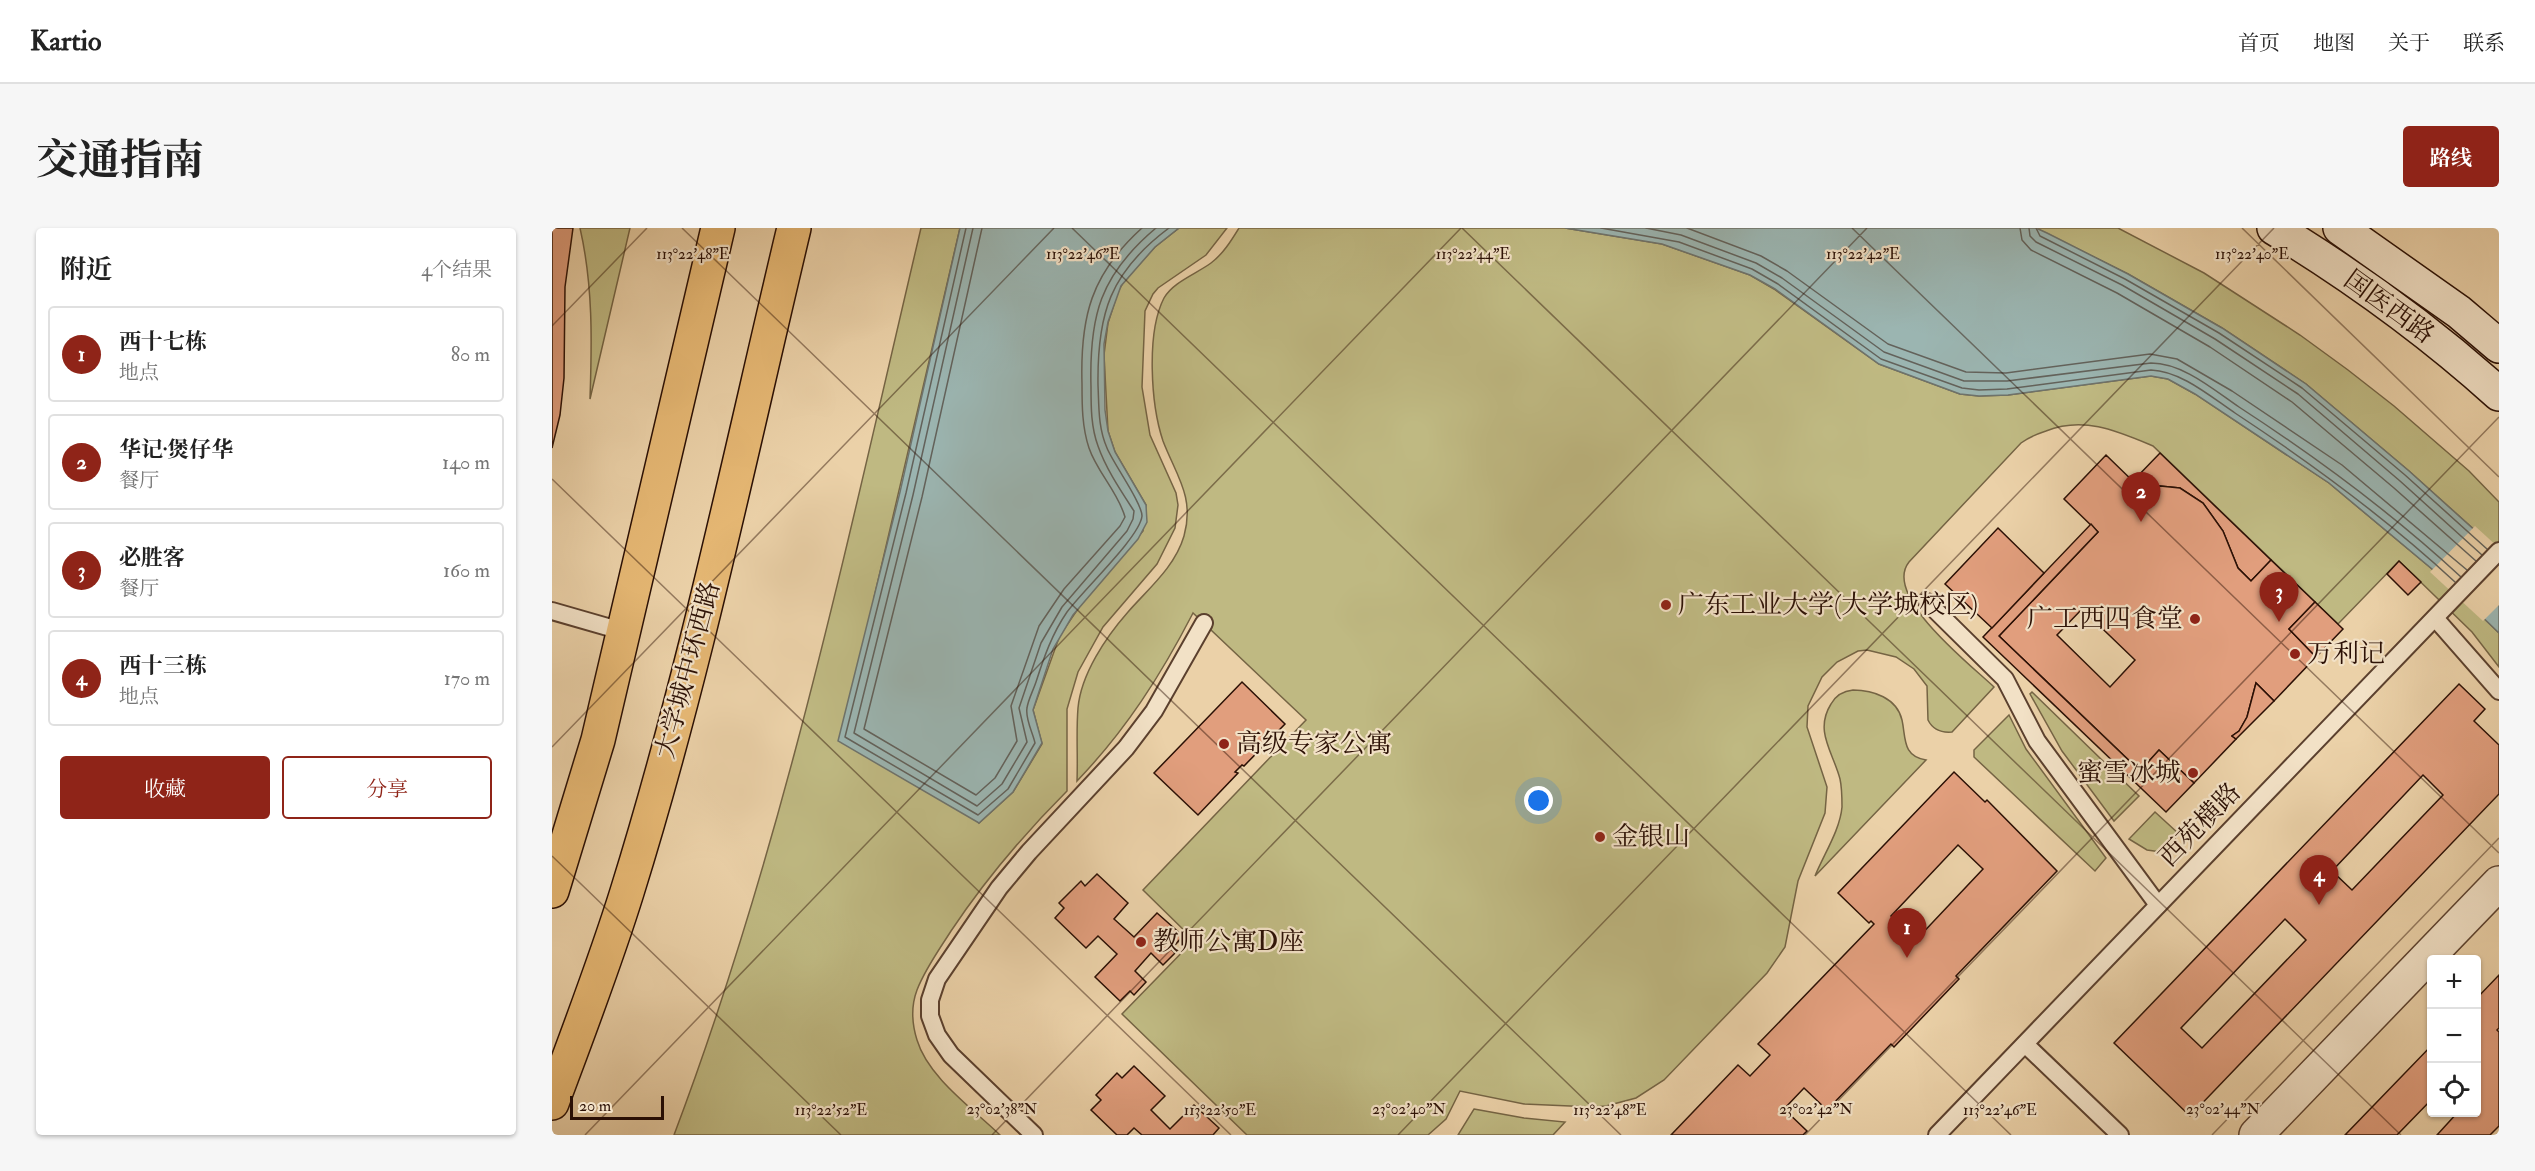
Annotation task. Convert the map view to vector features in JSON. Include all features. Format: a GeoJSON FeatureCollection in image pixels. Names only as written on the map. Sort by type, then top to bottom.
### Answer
{"type":"FeatureCollection","features":[{"type":"Feature","properties":{"kind":"main road"},"geometry":{"type":"LineString","coordinates":[[552,891],[598,740],[718,228]]}},
{"type":"Feature","properties":{"kind":"main road","name":"大学城中环西路"},"geometry":{"type":"LineString","coordinates":[[552,1103],[627,893],[684,691],[707,604],[794,228]]}},
{"type":"Feature","properties":{"kind":"main road","name":"国医西路"},"geometry":{"type":"LineString","coordinates":[[2274,228],[2403,316],[2467,365],[2499,394]]}},
{"type":"Feature","properties":{"kind":"main road","name":"国医西路"},"geometry":{"type":"LineString","coordinates":[[2340,228],[2458,312],[2499,346]]}},
{"type":"Feature","properties":{"kind":"main road"},"geometry":{"type":"LineString","coordinates":[[2356,228],[2376,253]]}},
{"type":"Feature","properties":{"kind":"main road"},"geometry":{"type":"LineString","coordinates":[[2256,1135],[2499,883]]}},
{"type":"Feature","properties":{"kind":"lane","name":"西苑横路"},"geometry":{"type":"LineString","coordinates":[[1937,1135],[2499,551]]}},
{"type":"Feature","properties":{"kind":"lane"},"geometry":{"type":"LineString","coordinates":[[1927,602],[2005,679],[2037,741],[2158,905]]}},
{"type":"Feature","properties":{"kind":"lane"},"geometry":{"type":"LineString","coordinates":[[552,611],[625,632]]}},
{"type":"Feature","properties":{"kind":"lane"},"geometry":{"type":"LineString","coordinates":[[2440,612],[2499,691]]}},
{"type":"Feature","properties":{"kind":"lane"},"geometry":{"type":"LineString","coordinates":[[1034,1135],[951,1055],[936,1035],[930,1016],[930,1000],[937,979],[999,888],[1029,852],[1098,779],[1154,711],[1204,623]]}},
{"type":"Feature","properties":{"kind":"lane"},"geometry":{"type":"LineString","coordinates":[[2025,1044],[2120,1135]]}},
{"type":"Feature","properties":{"kind":"shaded area"},"geometry":{"type":"Polygon","coordinates":[[[580,228],[630,228],[590,399],[589,292],[580,228]]]}},
{"type":"Feature","properties":{"kind":"shaded area"},"geometry":{"type":"Polygon","coordinates":[[[921,228],[960,228],[874,598],[979,823],[1013,792],[1042,744],[1033,710],[1060,635],[1082,603],[1143,531],[1146,505],[1115,452],[1108,431],[1104,355],[1108,323],[1118,292],[1124,281],[1155,247],[1179,228],[1227,228],[1206,255],[1158,288],[1145,311],[1142,387],[1150,435],[1176,493],[1178,505],[1175,528],[1157,564],[1103,627],[1078,672],[1067,709],[1067,791],[1020,841],[977,894],[932,960],[915,996],[913,1021],[923,1054],[952,1091],[1000,1135],[674,1135],[714,1024],[782,799],[840,571],[921,228]]]}},
{"type":"Feature","properties":{"kind":"shaded area"},"geometry":{"type":"Polygon","coordinates":[[[1239,228],[1565,228],[1662,244],[1750,275],[1774,289],[1879,364],[1960,394],[2008,395],[2151,376],[2168,379],[2195,394],[2329,483],[2438,574],[2499,633],[2499,667],[2472,632],[2399,561],[2338,624],[2153,446],[2126,435],[2087,425],[2060,427],[2039,433],[2021,443],[1909,562],[1904,576],[1908,593],[1918,611],[1950,647],[1994,687],[1952,732],[1948,732],[1932,726],[1928,720],[1927,686],[1914,669],[1896,657],[1867,650],[1858,651],[1837,662],[1822,677],[1808,706],[1807,727],[1827,787],[1825,813],[1798,881],[1785,947],[1767,973],[1664,1080],[1636,1098],[1593,1107],[1524,1104],[1460,1091],[1446,1119],[1428,1135],[1247,1135],[1122,1014],[1194,940],[1143,890],[1306,720],[1193,613],[1168,658],[1127,722],[1077,781],[1078,708],[1089,669],[1111,633],[1168,568],[1180,547],[1187,522],[1186,498],[1163,441],[1153,389],[1153,349],[1158,313],[1168,292],[1215,259],[1239,228]]]}},
{"type":"Feature","properties":{"kind":"shaded area"},"geometry":{"type":"Polygon","coordinates":[[[2036,228],[2118,228],[2204,273],[2300,335],[2394,406],[2469,471],[2499,502],[2499,552],[2409,471],[2306,384],[2222,328],[2128,274],[2036,228]]]}},
{"type":"Feature","properties":{"kind":"shaded area"},"geometry":{"type":"Polygon","coordinates":[[[1853,690],[1876,694],[1890,701],[1899,712],[1909,750],[1918,758],[1926,760],[1815,876],[1835,833],[1842,807],[1840,779],[1826,742],[1824,723],[1835,698],[1843,692],[1853,690]]]}},
{"type":"Feature","properties":{"kind":"shaded area"},"geometry":{"type":"Polygon","coordinates":[[[2032,692],[2139,796],[2114,821],[2062,751],[2030,694],[2032,692]]]}},
{"type":"Feature","properties":{"kind":"shaded area"},"geometry":{"type":"Polygon","coordinates":[[[2009,715],[2026,749],[2106,858],[2095,871],[1974,757],[1974,750],[2009,715]]]}},
{"type":"Feature","properties":{"kind":"shaded area"},"geometry":{"type":"Polygon","coordinates":[[[2155,812],[2179,834],[2161,852],[2147,850],[2129,839],[2155,812]]]}},
{"type":"Feature","properties":{"kind":"shaded area"},"geometry":{"type":"Polygon","coordinates":[[[1474,1109],[1524,1118],[1565,1122],[1553,1135],[1458,1135],[1474,1109]]]}},
{"type":"Feature","properties":{"kind":"water"},"geometry":{"type":"Polygon","coordinates":[[[960,228],[1179,228],[1155,247],[1121,286],[1108,322],[1104,344],[1105,410],[1108,431],[1115,452],[1146,505],[1147,522],[1138,539],[1073,615],[1053,649],[1033,710],[1042,743],[1013,792],[979,823],[838,741],[900,492],[960,228]]]}},
{"type":"Feature","properties":{"kind":"water"},"geometry":{"type":"Polygon","coordinates":[[[1565,228],[2036,228],[2128,274],[2222,328],[2306,384],[2409,471],[2499,552],[2499,633],[2438,574],[2329,483],[2195,394],[2168,379],[2151,376],[2008,395],[1960,394],[1879,364],[1775,289],[1750,275],[1662,244],[1565,228]]]}},
{"type":"Feature","properties":{"kind":"pier"},"geometry":{"type":"Polygon","coordinates":[[[2475,526],[2499,548],[2499,605],[2483,621],[2430,572],[2475,526]]]}},
{"type":"Feature","properties":{"kind":"building"},"geometry":{"type":"Polygon","coordinates":[[[552,228],[573,228],[565,287],[564,378],[560,415],[552,448],[552,228]]]}},
{"type":"Feature","properties":{"kind":"building"},"geometry":{"type":"Polygon","coordinates":[[[2160,453],[2271,560],[2251,581],[2238,568],[2223,531],[2203,503],[2180,488],[2160,486],[2140,488],[2133,481],[2160,453]]]}},
{"type":"Feature","properties":{"kind":"building","name":"广工西四食堂"},"geometry":{"type":"Polygon","coordinates":[[[2106,455],[2140,488],[2160,486],[2180,488],[2203,503],[2223,531],[2238,568],[2251,581],[2271,560],[2315,602],[2289,629],[2316,657],[2274,701],[2256,683],[2247,717],[2239,731],[2232,736],[2236,739],[2194,783],[2159,750],[2140,771],[1999,636],[2098,532],[2064,499],[2106,455]],[[2082,609],[2057,635],[2110,687],[2135,660],[2082,609]]]}},
{"type":"Feature","properties":{"kind":"building"},"geometry":{"type":"Polygon","coordinates":[[[2091,524],[2098,532],[1999,636],[2140,771],[2159,750],[2194,783],[2166,812],[1983,637],[2091,524]]]}},
{"type":"Feature","properties":{"kind":"building"},"geometry":{"type":"Polygon","coordinates":[[[1998,528],[2044,573],[1992,628],[1945,584],[1998,528]]]}},
{"type":"Feature","properties":{"kind":"building"},"geometry":{"type":"Polygon","coordinates":[[[2399,561],[2421,582],[2408,595],[2387,574],[2399,561]]]}},
{"type":"Feature","properties":{"kind":"building"},"geometry":{"type":"Polygon","coordinates":[[[2315,602],[2343,629],[2316,657],[2289,629],[2315,602]]]}},
{"type":"Feature","properties":{"kind":"building","name":"高级专家公寓"},"geometry":{"type":"Polygon","coordinates":[[[1242,682],[1285,724],[1244,766],[1242,765],[1235,772],[1238,773],[1198,815],[1154,773],[1242,682]]]}},
{"type":"Feature","properties":{"kind":"building"},"geometry":{"type":"Polygon","coordinates":[[[2256,683],[2274,701],[2236,739],[2232,736],[2239,731],[2247,717],[2256,683]]]}},
{"type":"Feature","properties":{"kind":"building"},"geometry":{"type":"Polygon","coordinates":[[[2459,684],[2485,709],[2474,721],[2499,745],[2499,794],[2190,1116],[2114,1043],[2459,684]],[[2423,775],[2332,871],[2352,890],[2443,795],[2423,775]],[[2285,919],[2181,1028],[2202,1048],[2306,940],[2285,919]]]}},
{"type":"Feature","properties":{"kind":"building"},"geometry":{"type":"Polygon","coordinates":[[[1954,772],[1985,802],[1987,800],[2057,871],[1956,976],[1959,979],[1894,1047],[1891,1044],[1827,1110],[1804,1088],[1784,1109],[1807,1131],[1803,1135],[1671,1135],[1738,1065],[1750,1076],[1770,1055],[1758,1044],[1874,924],[1871,921],[1869,923],[1838,893],[1954,772]],[[1958,845],[1891,916],[1916,940],[1983,869],[1958,845]]]}},
{"type":"Feature","properties":{"kind":"building","name":"教师公寓D座"},"geometry":{"type":"Polygon","coordinates":[[[1097,874],[1128,903],[1114,919],[1134,937],[1157,913],[1183,936],[1171,949],[1175,953],[1163,965],[1151,953],[1135,971],[1146,982],[1134,995],[1130,991],[1120,1001],[1095,977],[1117,954],[1098,936],[1086,948],[1055,918],[1064,908],[1059,903],[1081,881],[1085,886],[1097,874]]]}},
{"type":"Feature","properties":{"kind":"building"},"geometry":{"type":"Polygon","coordinates":[[[2499,975],[2499,1028],[2497,1030],[2499,1032],[2499,1126],[2490,1135],[2437,1135],[2453,1117],[2481,1117],[2481,994],[2499,975]]]}},
{"type":"Feature","properties":{"kind":"building"},"geometry":{"type":"Polygon","coordinates":[[[2427,1050],[2427,1104],[2397,1135],[2345,1135],[2427,1050]]]}},
{"type":"Feature","properties":{"kind":"building"},"geometry":{"type":"Polygon","coordinates":[[[1134,1066],[1165,1096],[1151,1110],[1170,1129],[1194,1105],[1219,1128],[1213,1135],[1142,1135],[1134,1128],[1127,1135],[1117,1135],[1091,1110],[1101,1100],[1096,1095],[1117,1073],[1122,1078],[1134,1066]]]}},
{"type":"Feature","properties":{"kind":"place","name":"华记·煲仔华"},"geometry":{"type":"Point","coordinates":[2141,522]}},
{"type":"Feature","properties":{"kind":"place","name":"广东工业大学(大学城校区)"},"geometry":{"type":"Point","coordinates":[1666,605]}},
{"type":"Feature","properties":{"kind":"place","name":"广工西四食堂"},"geometry":{"type":"Point","coordinates":[2195,619]}},
{"type":"Feature","properties":{"kind":"place","name":"必胜客"},"geometry":{"type":"Point","coordinates":[2279,622]}},
{"type":"Feature","properties":{"kind":"place","name":"万利记"},"geometry":{"type":"Point","coordinates":[2295,654]}},
{"type":"Feature","properties":{"kind":"place","name":"高级专家公寓"},"geometry":{"type":"Point","coordinates":[1224,744]}},
{"type":"Feature","properties":{"kind":"place","name":"蜜雪冰城"},"geometry":{"type":"Point","coordinates":[2193,773]}},
{"type":"Feature","properties":{"kind":"place","name":"金银山"},"geometry":{"type":"Point","coordinates":[1600,837]}},
{"type":"Feature","properties":{"kind":"place","name":"西十三栋"},"geometry":{"type":"Point","coordinates":[2319,905]}},
{"type":"Feature","properties":{"kind":"place","name":"教师公寓D座"},"geometry":{"type":"Point","coordinates":[1141,942]}},
{"type":"Feature","properties":{"kind":"place","name":"西十七栋"},"geometry":{"type":"Point","coordinates":[1907,958]}}]}
